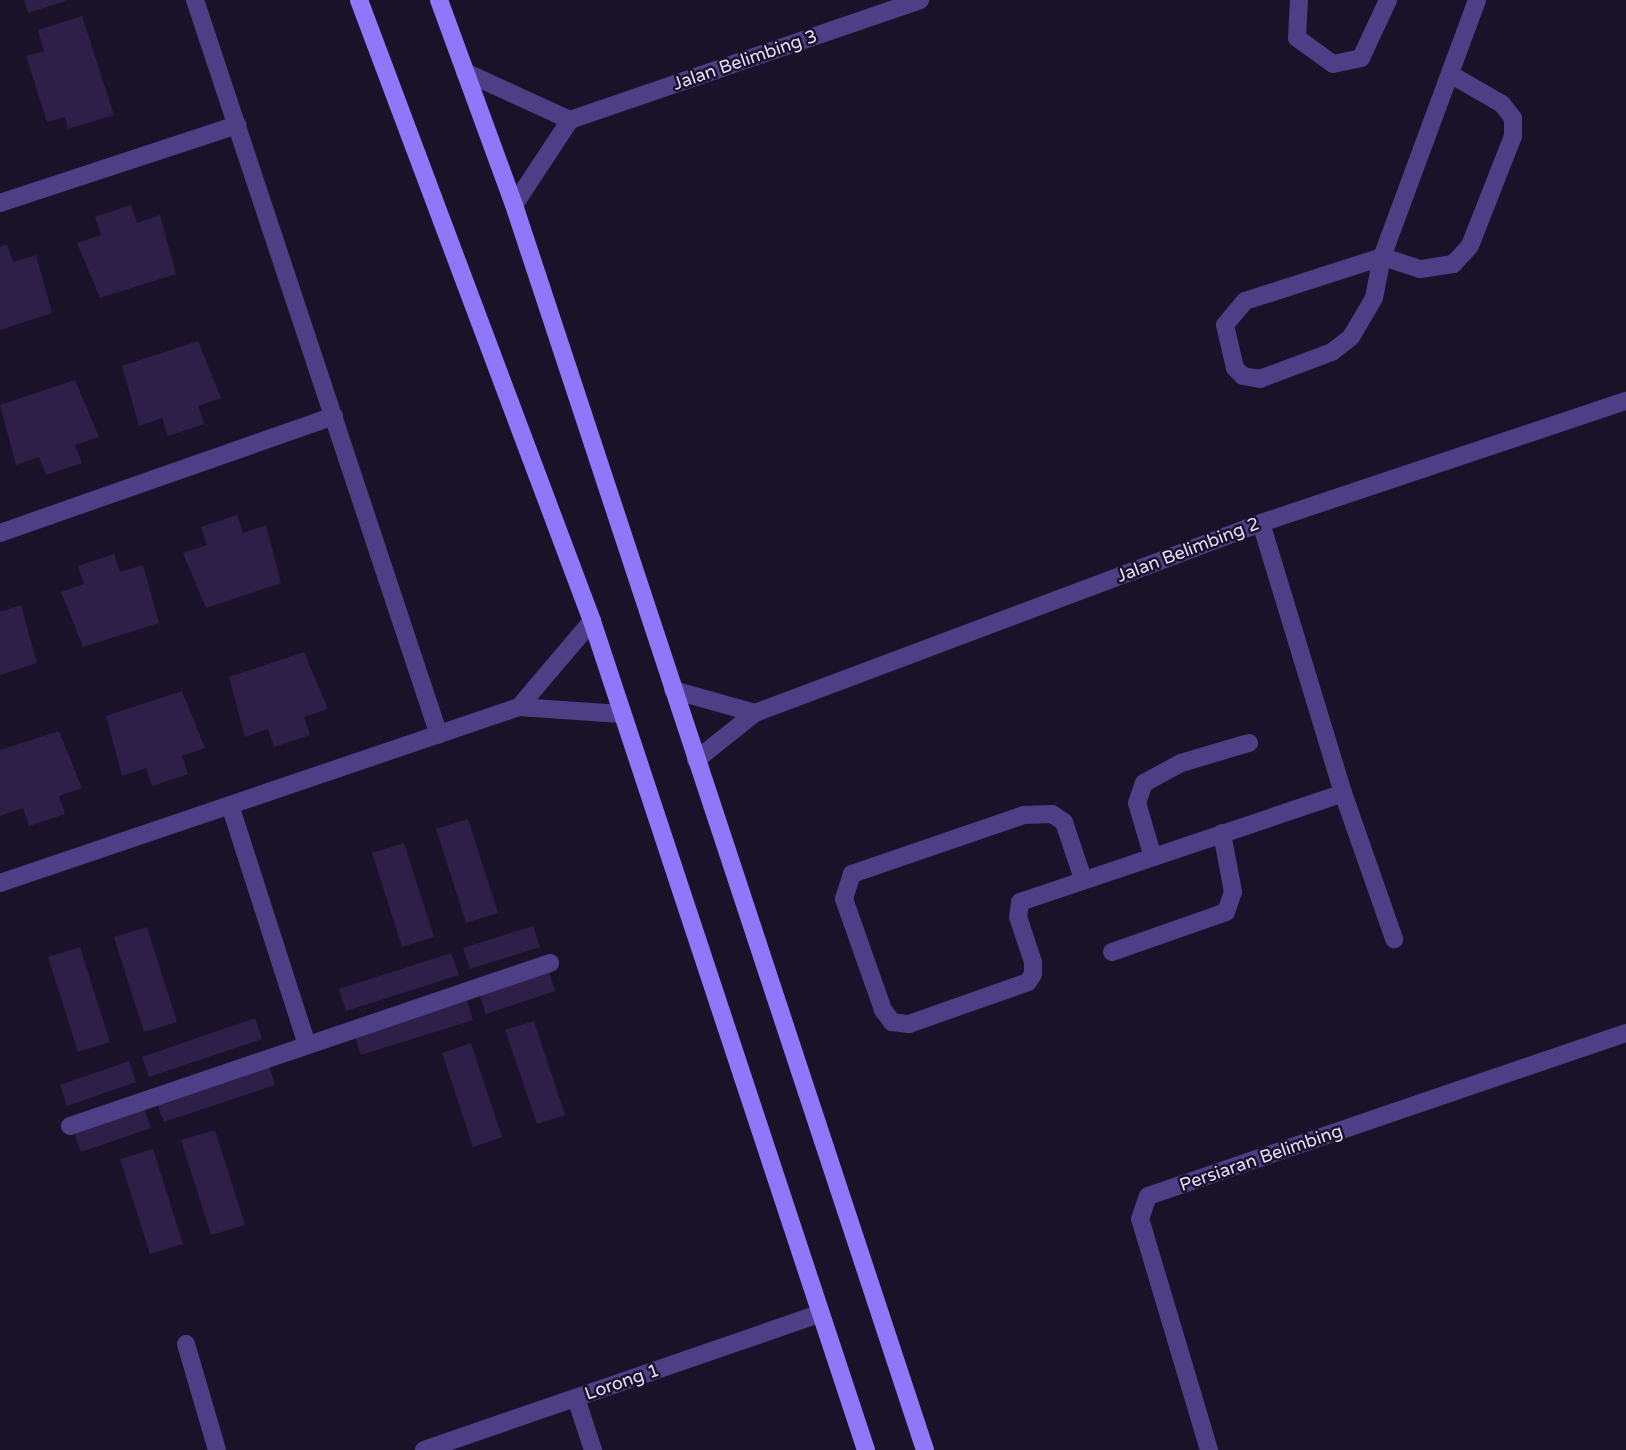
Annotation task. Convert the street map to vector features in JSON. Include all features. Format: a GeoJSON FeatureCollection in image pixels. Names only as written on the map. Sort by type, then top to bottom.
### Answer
{"type":"FeatureCollection","features":[{"type":"Feature","properties":{"kind":"street"},"geometry":{"type":"LineString","coordinates":[[195,0],[439,734]]}},
{"type":"Feature","properties":{"kind":"street"},"geometry":{"type":"LineString","coordinates":[[359,0],[592,621],[866,1450]]}},
{"type":"Feature","properties":{"kind":"street"},"geometry":{"type":"LineString","coordinates":[[439,0],[513,205],[925,1450]]}},
{"type":"Feature","properties":{"kind":"street","name":"Jalan Belimbing 3"},"geometry":{"type":"LineString","coordinates":[[570,120],[920,0]]}},
{"type":"Feature","properties":{"kind":"street"},"geometry":{"type":"LineString","coordinates":[[1299,0],[1297,38],[1333,64],[1361,58],[1388,0]]}},
{"type":"Feature","properties":{"kind":"street"},"geometry":{"type":"LineString","coordinates":[[1450,74],[1502,104],[1513,118],[1513,136],[1470,246],[1454,264],[1420,269],[1382,257],[1245,301],[1225,324],[1235,368],[1243,376],[1260,379],[1332,352],[1351,337],[1374,298],[1382,257],[1477,0]]}},
{"type":"Feature","properties":{"kind":"street"},"geometry":{"type":"LineString","coordinates":[[465,72],[570,120],[513,205]]}},
{"type":"Feature","properties":{"kind":"street"},"geometry":{"type":"LineString","coordinates":[[0,203],[237,125]]}},
{"type":"Feature","properties":{"kind":"street","name":"Jalan Belimbing 2"},"geometry":{"type":"LineString","coordinates":[[696,760],[755,713],[1261,523],[1626,401]]}},
{"type":"Feature","properties":{"kind":"street"},"geometry":{"type":"LineString","coordinates":[[0,533],[334,416]]}},
{"type":"Feature","properties":{"kind":"street"},"geometry":{"type":"LineString","coordinates":[[1261,523],[1343,793],[1394,939]]}},
{"type":"Feature","properties":{"kind":"street"},"geometry":{"type":"LineString","coordinates":[[519,707],[592,621]]}},
{"type":"Feature","properties":{"kind":"street"},"geometry":{"type":"LineString","coordinates":[[673,690],[755,713]]}},
{"type":"Feature","properties":{"kind":"street"},"geometry":{"type":"LineString","coordinates":[[0,883],[519,707],[621,713]]}},
{"type":"Feature","properties":{"kind":"street"},"geometry":{"type":"LineString","coordinates":[[1152,854],[1137,803],[1143,783],[1181,763],[1249,743]]}},
{"type":"Feature","properties":{"kind":"street"},"geometry":{"type":"LineString","coordinates":[[1083,879],[1064,822],[1052,814],[1024,815],[852,874],[844,899],[883,1010],[892,1022],[909,1024],[1028,982],[1033,962],[1018,917],[1020,902],[1152,854],[1343,793]]}},
{"type":"Feature","properties":{"kind":"street"},"geometry":{"type":"LineString","coordinates":[[230,805],[307,1045]]}},
{"type":"Feature","properties":{"kind":"street"},"geometry":{"type":"LineString","coordinates":[[1112,952],[1226,912],[1233,892],[1222,832]]}},
{"type":"Feature","properties":{"kind":"street"},"geometry":{"type":"LineString","coordinates":[[70,1126],[550,963]]}},
{"type":"Feature","properties":{"kind":"street","name":"Persiaran Belimbing"},"geometry":{"type":"LineString","coordinates":[[1209,1450],[1140,1219],[1147,1196],[1626,1033]]}},
{"type":"Feature","properties":{"kind":"street","name":"Lorong 1"},"geometry":{"type":"LineString","coordinates":[[424,1450],[820,1314]]}},
{"type":"Feature","properties":{"kind":"street"},"geometry":{"type":"LineString","coordinates":[[186,1344],[216,1450]]}},
{"type":"Feature","properties":{"kind":"street"},"geometry":{"type":"LineString","coordinates":[[576,1398],[593,1450]]}},
{"type":"Feature","properties":{"kind":"building"},"geometry":{"type":"Polygon","coordinates":[[[24,0],[66,0],[66,1],[28,13],[24,0]]]}},
{"type":"Feature","properties":{"kind":"building"},"geometry":{"type":"Polygon","coordinates":[[[82,16],[114,115],[68,129],[65,117],[47,122],[26,56],[44,51],[38,30],[82,16]]]}},
{"type":"Feature","properties":{"kind":"building"},"geometry":{"type":"Polygon","coordinates":[[[131,205],[137,223],[160,215],[176,274],[100,298],[77,243],[101,235],[95,217],[131,205]]]}},
{"type":"Feature","properties":{"kind":"building"},"geometry":{"type":"Polygon","coordinates":[[[7,244],[13,262],[36,255],[52,313],[0,330],[0,247],[7,244]]]}},
{"type":"Feature","properties":{"kind":"building"},"geometry":{"type":"Polygon","coordinates":[[[198,341],[221,398],[198,406],[204,424],[168,436],[162,418],[139,426],[122,366],[198,341]]]}},
{"type":"Feature","properties":{"kind":"building"},"geometry":{"type":"Polygon","coordinates":[[[75,380],[99,437],[75,445],[82,463],[46,475],[39,457],[16,465],[0,405],[75,380]]]}},
{"type":"Feature","properties":{"kind":"building"},"geometry":{"type":"Polygon","coordinates":[[[237,515],[243,533],[266,525],[281,583],[206,608],[183,553],[207,545],[201,527],[237,515]]]}},
{"type":"Feature","properties":{"kind":"building"},"geometry":{"type":"Polygon","coordinates":[[[114,554],[120,572],[143,565],[159,623],[83,647],[61,592],[84,584],[78,566],[114,554]]]}},
{"type":"Feature","properties":{"kind":"building"},"geometry":{"type":"Polygon","coordinates":[[[21,605],[37,663],[0,675],[0,612],[21,605]]]}},
{"type":"Feature","properties":{"kind":"building"},"geometry":{"type":"Polygon","coordinates":[[[304,652],[328,709],[304,717],[310,735],[274,747],[268,729],[245,737],[229,677],[304,652]]]}},
{"type":"Feature","properties":{"kind":"building"},"geometry":{"type":"Polygon","coordinates":[[[182,691],[205,748],[182,756],[188,774],[152,786],[146,768],[122,776],[106,716],[182,691]]]}},
{"type":"Feature","properties":{"kind":"building"},"geometry":{"type":"Polygon","coordinates":[[[59,731],[82,788],[59,796],[65,814],[29,826],[23,808],[0,816],[0,750],[59,731]]]}},
{"type":"Feature","properties":{"kind":"building"},"geometry":{"type":"Polygon","coordinates":[[[468,819],[498,913],[466,923],[436,829],[468,819]]]}},
{"type":"Feature","properties":{"kind":"building"},"geometry":{"type":"Polygon","coordinates":[[[404,843],[434,937],[402,947],[372,853],[404,843]]]}},
{"type":"Feature","properties":{"kind":"building"},"geometry":{"type":"Polygon","coordinates":[[[533,926],[540,947],[470,969],[463,948],[533,926]]]}},
{"type":"Feature","properties":{"kind":"building"},"geometry":{"type":"Polygon","coordinates":[[[147,927],[177,1022],[144,1032],[114,937],[147,927]]]}},
{"type":"Feature","properties":{"kind":"building"},"geometry":{"type":"Polygon","coordinates":[[[80,947],[110,1042],[78,1052],[48,957],[80,947]]]}},
{"type":"Feature","properties":{"kind":"building"},"geometry":{"type":"Polygon","coordinates":[[[451,953],[459,975],[346,1011],[339,989],[451,953]]]}},
{"type":"Feature","properties":{"kind":"building"},"geometry":{"type":"Polygon","coordinates":[[[549,972],[555,991],[486,1014],[479,994],[549,972]]]}},
{"type":"Feature","properties":{"kind":"building"},"geometry":{"type":"Polygon","coordinates":[[[467,1001],[473,1020],[361,1055],[355,1036],[467,1001]]]}},
{"type":"Feature","properties":{"kind":"building"},"geometry":{"type":"Polygon","coordinates":[[[255,1018],[262,1039],[149,1077],[142,1057],[255,1018]]]}},
{"type":"Feature","properties":{"kind":"building"},"geometry":{"type":"Polygon","coordinates":[[[534,1021],[565,1115],[537,1124],[505,1030],[534,1021]]]}},
{"type":"Feature","properties":{"kind":"building"},"geometry":{"type":"Polygon","coordinates":[[[471,1043],[502,1137],[473,1147],[442,1053],[471,1043]]]}},
{"type":"Feature","properties":{"kind":"building"},"geometry":{"type":"Polygon","coordinates":[[[129,1061],[136,1082],[67,1106],[60,1085],[129,1061]]]}},
{"type":"Feature","properties":{"kind":"building"},"geometry":{"type":"Polygon","coordinates":[[[269,1066],[275,1085],[164,1122],[157,1104],[269,1066]]]}},
{"type":"Feature","properties":{"kind":"building"},"geometry":{"type":"Polygon","coordinates":[[[144,1108],[151,1128],[81,1152],[74,1132],[144,1108]]]}},
{"type":"Feature","properties":{"kind":"building"},"geometry":{"type":"Polygon","coordinates":[[[215,1130],[245,1225],[211,1235],[181,1140],[215,1130]]]}},
{"type":"Feature","properties":{"kind":"building"},"geometry":{"type":"Polygon","coordinates":[[[153,1149],[183,1244],[150,1254],[120,1159],[153,1149]]]}}]}
